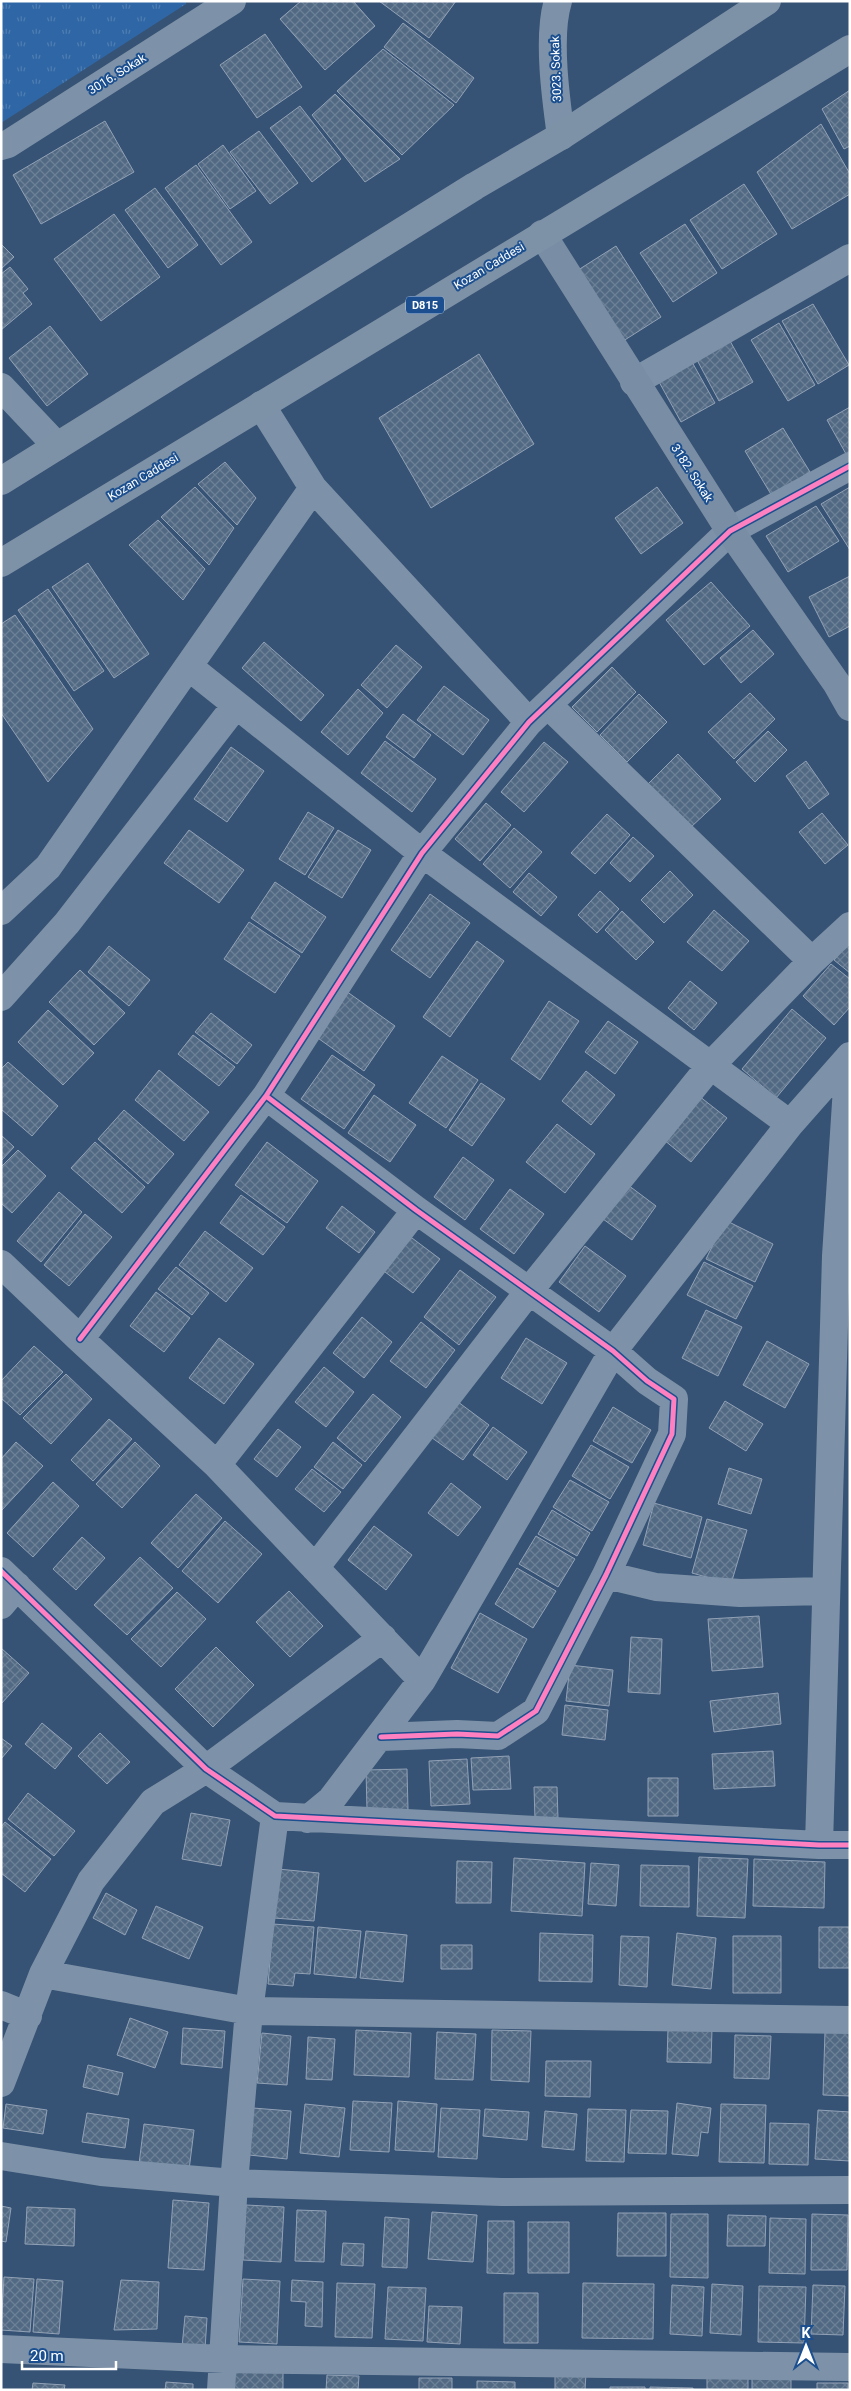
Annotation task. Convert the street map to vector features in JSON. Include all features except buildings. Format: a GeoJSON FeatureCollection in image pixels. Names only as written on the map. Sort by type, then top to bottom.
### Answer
{"type":"FeatureCollection","features":[{"type":"Feature","properties":{"kind":"highway"},"geometry":{"type":"LineString","coordinates":[[1,480],[467,191],[561,136],[767,1]]}},
{"type":"Feature","properties":{"kind":"highway","name":"Kozan Caddesi"},"geometry":{"type":"LineString","coordinates":[[1,562],[850,49]]}},
{"type":"Feature","properties":{"kind":"main road","name":"3182. Sokak"},"geometry":{"type":"LineString","coordinates":[[542,234],[730,531],[845,689]]}},
{"type":"Feature","properties":{"kind":"street","name":"3016. Sokak"},"geometry":{"type":"LineString","coordinates":[[1,146],[8,144],[232,1]]}},
{"type":"Feature","properties":{"kind":"street","name":"3023. Sokak"},"geometry":{"type":"LineString","coordinates":[[558,1],[553,48],[555,95],[561,136]]}},
{"type":"Feature","properties":{"kind":"street"},"geometry":{"type":"LineString","coordinates":[[634,382],[850,258]]}},
{"type":"Feature","properties":{"kind":"street"},"geometry":{"type":"LineString","coordinates":[[1,387],[57,446]]}},
{"type":"Feature","properties":{"kind":"street"},"geometry":{"type":"LineString","coordinates":[[261,405],[313,488],[538,713],[812,962]]}},
{"type":"Feature","properties":{"kind":"street"},"geometry":{"type":"LineString","coordinates":[[80,1339],[266,1096],[422,853],[538,713],[730,531],[850,466]]}},
{"type":"Feature","properties":{"kind":"street"},"geometry":{"type":"LineString","coordinates":[[1,912],[48,867],[313,488]]}},
{"type":"Feature","properties":{"kind":"street"},"geometry":{"type":"LineString","coordinates":[[189,667],[422,853],[790,1124]]}},
{"type":"Feature","properties":{"kind":"street"},"geometry":{"type":"LineString","coordinates":[[1,996],[67,923],[236,704]]}},
{"type":"Feature","properties":{"kind":"street"},"geometry":{"type":"LineString","coordinates":[[315,1568],[529,1291],[711,1065],[850,926]]}},
{"type":"Feature","properties":{"kind":"street"},"geometry":{"type":"LineString","coordinates":[[308,1819],[330,1800],[381,1737],[422,1680],[613,1351],[790,1124],[849,1057]]}},
{"type":"Feature","properties":{"kind":"street"},"geometry":{"type":"LineString","coordinates":[[819,1845],[825,1591],[843,1256],[849,1057]]}},
{"type":"Feature","properties":{"kind":"street"},"geometry":{"type":"LineString","coordinates":[[266,1096],[416,1210],[613,1351],[647,1381],[674,1399],[672,1434],[606,1576],[536,1712],[498,1736],[457,1734],[381,1737]]}},
{"type":"Feature","properties":{"kind":"street"},"geometry":{"type":"LineString","coordinates":[[217,1465],[416,1210]]}},
{"type":"Feature","properties":{"kind":"street"},"geometry":{"type":"LineString","coordinates":[[1,1264],[217,1465],[422,1680]]}},
{"type":"Feature","properties":{"kind":"street"},"geometry":{"type":"LineString","coordinates":[[606,1576],[656,1587],[731,1592],[825,1591]]}},
{"type":"Feature","properties":{"kind":"street"},"geometry":{"type":"LineString","coordinates":[[7,1588],[206,1769],[274,1816],[819,1845],[850,1845]]}},
{"type":"Feature","properties":{"kind":"street"},"geometry":{"type":"LineString","coordinates":[[1,2083],[43,1974],[91,1881],[153,1802],[206,1769],[383,1638]]}},
{"type":"Feature","properties":{"kind":"street"},"geometry":{"type":"LineString","coordinates":[[221,2390],[234,2183],[249,2011],[274,1816]]}},
{"type":"Feature","properties":{"kind":"street"},"geometry":{"type":"LineString","coordinates":[[43,1974],[249,2011],[850,2020]]}},
{"type":"Feature","properties":{"kind":"street"},"geometry":{"type":"LineString","coordinates":[[1,2005],[28,2016]]}},
{"type":"Feature","properties":{"kind":"street"},"geometry":{"type":"LineString","coordinates":[[1,2156],[101,2172],[234,2183],[502,2192],[850,2190]]}},
{"type":"Feature","properties":{"kind":"street"},"geometry":{"type":"LineString","coordinates":[[1,2349],[224,2359],[850,2367]]}},
{"type":"Feature","properties":{"kind":"green space"},"geometry":{"type":"Polygon","coordinates":[[[1,1],[186,1],[186,4],[1,123],[1,1]]]}},
{"type":"Feature","properties":{"kind":"cycle path"},"geometry":{"type":"LineString","coordinates":[[80,1339],[266,1096],[422,853],[529,722],[730,531],[850,466]]}},
{"type":"Feature","properties":{"kind":"cycle path"},"geometry":{"type":"LineString","coordinates":[[266,1096],[416,1210],[613,1351],[647,1381],[674,1399],[672,1434],[606,1575],[536,1711],[498,1736],[457,1734],[381,1737]]}},
{"type":"Feature","properties":{"kind":"cycle path"},"geometry":{"type":"LineString","coordinates":[[1,1571],[206,1769],[275,1816],[819,1845],[850,1845]]}}]}
